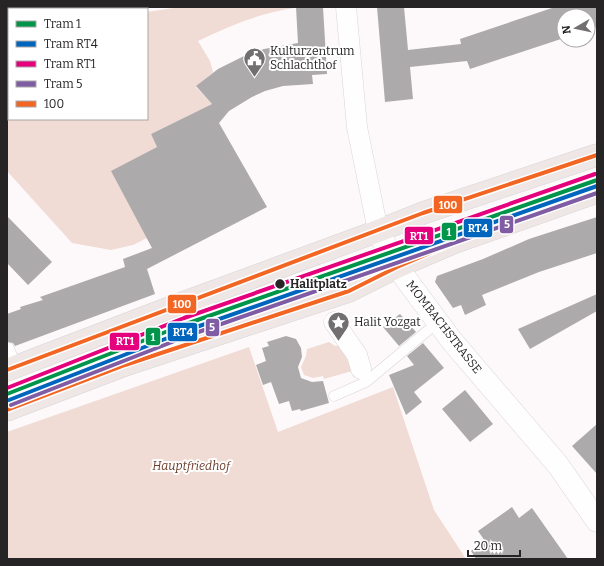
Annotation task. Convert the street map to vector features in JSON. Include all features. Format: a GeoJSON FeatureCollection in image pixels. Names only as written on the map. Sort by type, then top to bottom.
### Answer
{"type":"FeatureCollection","features":[{"type":"Feature","properties":{"kind":"main road"},"geometry":{"type":"LineString","coordinates":[[7,410],[125,365],[349,291],[424,213],[597,155]]}},
{"type":"Feature","properties":{"kind":"main road"},"geometry":{"type":"LineString","coordinates":[[11,361],[177,305],[388,249],[453,243],[597,192]]}},
{"type":"Feature","properties":{"kind":"street","name":"MOMBACHSTRASSE"},"geometry":{"type":"LineString","coordinates":[[346,7],[357,127],[388,249],[452,341],[558,465],[597,521]]}},
{"type":"Feature","properties":{"kind":"street"},"geometry":{"type":"LineString","coordinates":[[334,322],[357,355],[362,369]]}},
{"type":"Feature","properties":{"kind":"lane"},"geometry":{"type":"LineString","coordinates":[[172,350],[222,309],[388,249]]}},
{"type":"Feature","properties":{"kind":"lane"},"geometry":{"type":"LineString","coordinates":[[177,305],[222,309]]}},
{"type":"Feature","properties":{"kind":"lane"},"geometry":{"type":"LineString","coordinates":[[334,396],[366,382],[438,322]]}},
{"type":"Feature","properties":{"kind":"green space"},"geometry":{"type":"Polygon","coordinates":[[[180,7],[294,7],[245,21],[198,41],[210,61],[213,72],[196,87],[212,104],[151,134],[157,147],[112,171],[147,238],[133,245],[111,250],[72,243],[7,171],[7,23],[8,120],[148,120],[148,12],[180,7]]]}},
{"type":"Feature","properties":{"kind":"green space"},"geometry":{"type":"Polygon","coordinates":[[[329,342],[335,346],[341,345],[352,371],[324,379],[323,376],[313,378],[304,375],[301,367],[306,356],[307,349],[329,342]]]}},
{"type":"Feature","properties":{"kind":"green space","name":"Hauptfriedhof"},"geometry":{"type":"Polygon","coordinates":[[[249,347],[278,432],[393,387],[434,510],[466,559],[7,559],[7,432],[249,347]]]}},
{"type":"Feature","properties":{"kind":"building"},"geometry":{"type":"Polygon","coordinates":[[[296,7],[323,7],[327,74],[312,75],[313,84],[283,86],[265,91],[229,111],[219,123],[267,207],[147,269],[155,294],[15,346],[13,343],[7,342],[7,314],[21,309],[20,307],[43,300],[40,297],[125,267],[123,259],[152,248],[111,171],[157,147],[151,134],[212,104],[196,86],[218,69],[246,55],[264,49],[298,43],[296,7]]]}},
{"type":"Feature","properties":{"kind":"building"},"geometry":{"type":"Polygon","coordinates":[[[377,7],[404,7],[408,50],[461,44],[460,39],[555,7],[597,7],[597,27],[596,8],[556,8],[556,41],[470,69],[467,61],[410,67],[413,99],[385,102],[377,7]]]}},
{"type":"Feature","properties":{"kind":"building"},"geometry":{"type":"Polygon","coordinates":[[[7,216],[52,262],[28,285],[7,263],[7,216]]]}},
{"type":"Feature","properties":{"kind":"building"},"geometry":{"type":"Polygon","coordinates":[[[597,217],[597,253],[539,272],[482,295],[486,305],[465,315],[461,305],[453,308],[435,282],[437,276],[483,259],[529,239],[597,217]]]}},
{"type":"Feature","properties":{"kind":"building"},"geometry":{"type":"Polygon","coordinates":[[[597,294],[597,311],[530,349],[518,329],[597,294]]]}},
{"type":"Feature","properties":{"kind":"building"},"geometry":{"type":"Polygon","coordinates":[[[400,314],[416,332],[399,346],[383,327],[400,314]]]}},
{"type":"Feature","properties":{"kind":"building"},"geometry":{"type":"Polygon","coordinates":[[[286,336],[296,339],[301,348],[302,357],[298,367],[301,378],[312,382],[323,381],[329,403],[301,411],[300,409],[292,411],[289,401],[279,404],[271,382],[263,385],[256,365],[266,361],[262,348],[269,346],[267,342],[286,336]]]}},
{"type":"Feature","properties":{"kind":"building"},"geometry":{"type":"Polygon","coordinates":[[[423,343],[444,368],[414,392],[422,402],[406,415],[389,375],[414,365],[407,356],[423,343]]]}},
{"type":"Feature","properties":{"kind":"building"},"geometry":{"type":"Polygon","coordinates":[[[465,390],[493,424],[470,442],[442,409],[465,390]]]}},
{"type":"Feature","properties":{"kind":"building"},"geometry":{"type":"Polygon","coordinates":[[[597,424],[597,474],[572,446],[597,424]]]}},
{"type":"Feature","properties":{"kind":"building"},"geometry":{"type":"Polygon","coordinates":[[[512,507],[519,518],[532,508],[568,559],[476,559],[471,551],[485,541],[478,531],[512,507]]]}},
{"type":"Feature","properties":{"kind":"tram line","name":"RT1"},"geometry":{"type":"LineString","coordinates":[[7,388],[184,318],[595,174]]}},
{"type":"Feature","properties":{"kind":"tram line","name":"1"},"geometry":{"type":"LineString","coordinates":[[7,394],[186,324],[597,180]]}},
{"type":"Feature","properties":{"kind":"tram line","name":"RT4"},"geometry":{"type":"LineString","coordinates":[[9,400],[188,330],[597,186]]}},
{"type":"Feature","properties":{"kind":"tram line","name":"5"},"geometry":{"type":"LineString","coordinates":[[11,405],[190,335],[597,193]]}},
{"type":"Feature","properties":{"kind":"transit line","name":"100"},"geometry":{"type":"LineString","coordinates":[[7,370],[423,213],[597,155]]}},
{"type":"Feature","properties":{"kind":"transit line","name":"100"},"geometry":{"type":"LineString","coordinates":[[7,410],[125,365],[349,291],[397,267],[453,243],[597,192]]}},
{"type":"Feature","properties":{"kind":"place","name":"Kulturzentrum Schlachthof"},"geometry":{"type":"Point","coordinates":[254,78]}},
{"type":"Feature","properties":{"kind":"place","name":"Halitplatz"},"geometry":{"type":"Point","coordinates":[280,284]}},
{"type":"Feature","properties":{"kind":"place","name":"Halit Yozgat"},"geometry":{"type":"Point","coordinates":[338,342]}}]}
